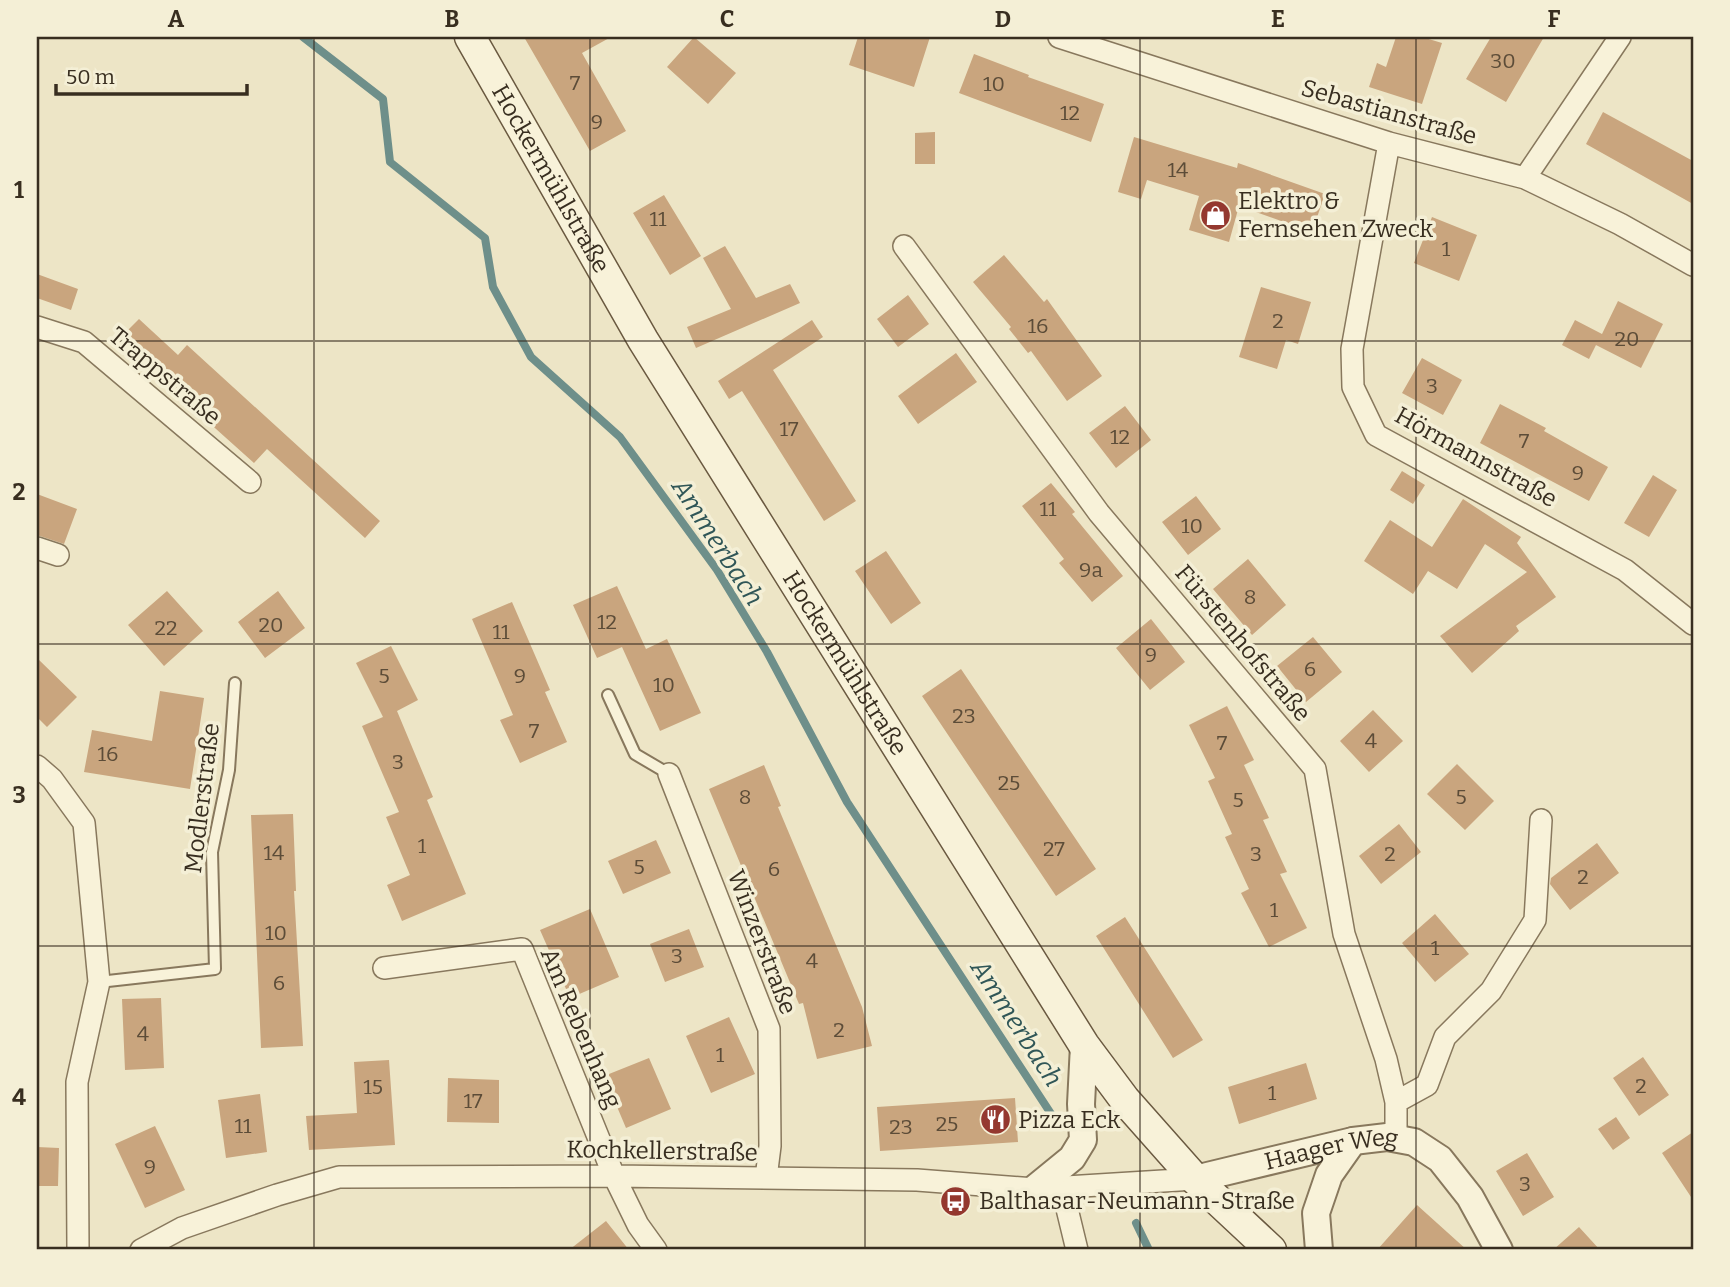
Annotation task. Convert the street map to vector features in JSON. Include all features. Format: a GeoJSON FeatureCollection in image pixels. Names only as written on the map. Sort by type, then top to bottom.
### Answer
{"type":"FeatureCollection","features":[{"type":"Feature","properties":{"kind":"main road","name":"Hockermühlstraße"},"geometry":{"type":"LineString","coordinates":[[470,37],[643,340],[1084,1045],[1125,1100],[1195,1179],[1271,1250]]}},
{"type":"Feature","properties":{"kind":"street","name":"Sebastianstraße"},"geometry":{"type":"LineString","coordinates":[[1059,37],[1389,143],[1525,178],[1620,224],[1693,265]]}},
{"type":"Feature","properties":{"kind":"street"},"geometry":{"type":"LineString","coordinates":[[1525,178],[1620,37]]}},
{"type":"Feature","properties":{"kind":"street","name":"Hörmannstraße"},"geometry":{"type":"LineString","coordinates":[[1389,143],[1352,349],[1353,387],[1376,435],[1625,570],[1693,624]]}},
{"type":"Feature","properties":{"kind":"street","name":"Fürstenhofstraße"},"geometry":{"type":"LineString","coordinates":[[904,246],[1100,513],[1315,769],[1344,934],[1386,1059],[1396,1102],[1396,1139]]}},
{"type":"Feature","properties":{"kind":"street","name":"Trappstraße"},"geometry":{"type":"LineString","coordinates":[[37,327],[84,342],[250,482]]}},
{"type":"Feature","properties":{"kind":"street"},"geometry":{"type":"LineString","coordinates":[[37,548],[58,555]]}},
{"type":"Feature","properties":{"kind":"street"},"geometry":{"type":"LineString","coordinates":[[37,766],[52,779],[84,823],[99,982],[77,1083],[78,1250]]}},
{"type":"Feature","properties":{"kind":"street","name":"Winzerstraße"},"geometry":{"type":"LineString","coordinates":[[669,774],[769,1029],[770,1146],[766,1178]]}},
{"type":"Feature","properties":{"kind":"street"},"geometry":{"type":"LineString","coordinates":[[1396,1102],[1427,1085],[1445,1037],[1491,991],[1535,920],[1541,821]]}},
{"type":"Feature","properties":{"kind":"street","name":"Am Rebenhang"},"geometry":{"type":"LineString","coordinates":[[384,968],[522,949],[614,1176]]}},
{"type":"Feature","properties":{"kind":"street"},"geometry":{"type":"LineString","coordinates":[[1034,1189],[1072,1158],[1083,1140],[1081,1104],[1084,1045]]}},
{"type":"Feature","properties":{"kind":"street","name":"Haager Weg"},"geometry":{"type":"LineString","coordinates":[[1195,1179],[1353,1141],[1376,1138],[1414,1142],[1440,1159],[1470,1197],[1499,1250]]}},
{"type":"Feature","properties":{"kind":"street"},"geometry":{"type":"LineString","coordinates":[[1319,1250],[1316,1213],[1329,1175],[1353,1141]]}},
{"type":"Feature","properties":{"kind":"street"},"geometry":{"type":"LineString","coordinates":[[614,1176],[638,1225],[656,1250]]}},
{"type":"Feature","properties":{"kind":"street","name":"Kochkellerstraße"},"geometry":{"type":"LineString","coordinates":[[141,1250],[182,1228],[339,1177],[614,1176],[917,1180],[1034,1189],[1195,1179]]}},
{"type":"Feature","properties":{"kind":"street"},"geometry":{"type":"LineString","coordinates":[[1062,1188],[1077,1250]]}},
{"type":"Feature","properties":{"kind":"lane","name":"Modlerstraße"},"geometry":{"type":"LineString","coordinates":[[99,982],[215,969],[212,852],[229,770],[235,683]]}},
{"type":"Feature","properties":{"kind":"lane"},"geometry":{"type":"LineString","coordinates":[[608,695],[635,754],[669,774]]}},
{"type":"Feature","properties":{"kind":"building"},"geometry":{"type":"Polygon","coordinates":[[[524,37],[611,37],[582,53],[626,131],[590,151],[524,37]]]}},
{"type":"Feature","properties":{"kind":"building"},"geometry":{"type":"Polygon","coordinates":[[[694,37],[736,73],[708,104],[667,67],[694,37]]]}},
{"type":"Feature","properties":{"kind":"building"},"geometry":{"type":"Polygon","coordinates":[[[858,37],[930,37],[914,87],[849,65],[858,37]]]}},
{"type":"Feature","properties":{"kind":"building"},"geometry":{"type":"Polygon","coordinates":[[[1396,37],[1422,37],[1442,43],[1422,104],[1369,87],[1377,63],[1386,67],[1396,37]]]}},
{"type":"Feature","properties":{"kind":"building"},"geometry":{"type":"Polygon","coordinates":[[[1491,37],[1544,37],[1506,102],[1466,79],[1491,37]]]}},
{"type":"Feature","properties":{"kind":"building"},"geometry":{"type":"Polygon","coordinates":[[[974,54],[1104,104],[1091,142],[959,93],[974,54]]]}},
{"type":"Feature","properties":{"kind":"building"},"geometry":{"type":"Polygon","coordinates":[[[1603,112],[1693,161],[1693,204],[1586,144],[1603,112]]]}},
{"type":"Feature","properties":{"kind":"building"},"geometry":{"type":"Polygon","coordinates":[[[935,132],[935,164],[915,164],[915,133],[935,132]]]}},
{"type":"Feature","properties":{"kind":"building"},"geometry":{"type":"Polygon","coordinates":[[[1134,137],[1237,168],[1238,163],[1325,194],[1312,232],[1239,206],[1229,242],[1189,230],[1199,196],[1147,180],[1141,199],[1118,192],[1134,137]]]}},
{"type":"Feature","properties":{"kind":"building"},"geometry":{"type":"Polygon","coordinates":[[[664,195],[701,256],[670,275],[633,213],[664,195]]]}},
{"type":"Feature","properties":{"kind":"building"},"geometry":{"type":"Polygon","coordinates":[[[1432,217],[1477,235],[1459,281],[1414,263],[1432,217]]]}},
{"type":"Feature","properties":{"kind":"building"},"geometry":{"type":"Polygon","coordinates":[[[725,246],[756,298],[790,284],[800,303],[696,348],[687,327],[731,309],[703,258],[725,246]]]}},
{"type":"Feature","properties":{"kind":"building"},"geometry":{"type":"Polygon","coordinates":[[[1004,255],[1044,302],[1047,299],[1102,376],[1067,401],[1031,351],[1028,353],[1009,329],[1011,327],[973,282],[1004,255]]]}},
{"type":"Feature","properties":{"kind":"building"},"geometry":{"type":"Polygon","coordinates":[[[37,274],[78,289],[71,310],[37,298],[37,274]]]}},
{"type":"Feature","properties":{"kind":"building"},"geometry":{"type":"Polygon","coordinates":[[[1261,287],[1311,302],[1298,344],[1286,340],[1277,369],[1239,357],[1261,287]]]}},
{"type":"Feature","properties":{"kind":"building"},"geometry":{"type":"Polygon","coordinates":[[[908,295],[929,324],[898,347],[877,319],[908,295]]]}},
{"type":"Feature","properties":{"kind":"building"},"geometry":{"type":"Polygon","coordinates":[[[1618,301],[1663,324],[1641,368],[1596,345],[1589,359],[1562,345],[1575,320],[1602,334],[1618,301]]]}},
{"type":"Feature","properties":{"kind":"building"},"geometry":{"type":"Polygon","coordinates":[[[139,319],[178,355],[187,345],[380,521],[365,538],[267,449],[254,463],[158,377],[162,373],[123,335],[139,319]]]}},
{"type":"Feature","properties":{"kind":"building"},"geometry":{"type":"Polygon","coordinates":[[[812,320],[823,337],[773,370],[856,501],[824,521],[742,391],[729,399],[718,381],[812,320]]]}},
{"type":"Feature","properties":{"kind":"building"},"geometry":{"type":"Polygon","coordinates":[[[956,353],[977,382],[918,424],[898,396],[956,353]]]}},
{"type":"Feature","properties":{"kind":"building"},"geometry":{"type":"Polygon","coordinates":[[[1422,358],[1462,380],[1443,415],[1402,393],[1422,358]]]}},
{"type":"Feature","properties":{"kind":"building"},"geometry":{"type":"Polygon","coordinates":[[[1500,404],[1546,428],[1544,431],[1608,467],[1589,501],[1480,443],[1500,404]]]}},
{"type":"Feature","properties":{"kind":"building"},"geometry":{"type":"Polygon","coordinates":[[[1125,406],[1151,440],[1116,468],[1089,433],[1125,406]]]}},
{"type":"Feature","properties":{"kind":"building"},"geometry":{"type":"Polygon","coordinates":[[[1402,471],[1425,485],[1413,504],[1390,490],[1402,471]]]}},
{"type":"Feature","properties":{"kind":"building"},"geometry":{"type":"Polygon","coordinates":[[[1653,475],[1677,490],[1649,537],[1624,523],[1653,475]]]}},
{"type":"Feature","properties":{"kind":"building"},"geometry":{"type":"Polygon","coordinates":[[[1051,483],[1075,512],[1072,514],[1123,576],[1092,602],[1059,563],[1064,559],[1022,506],[1051,483]]]}},
{"type":"Feature","properties":{"kind":"building"},"geometry":{"type":"Polygon","coordinates":[[[37,494],[77,509],[64,544],[37,535],[37,494]]]}},
{"type":"Feature","properties":{"kind":"building"},"geometry":{"type":"Polygon","coordinates":[[[1196,496],[1221,529],[1188,555],[1162,522],[1196,496]]]}},
{"type":"Feature","properties":{"kind":"building"},"geometry":{"type":"Polygon","coordinates":[[[1463,499],[1521,537],[1517,543],[1556,597],[1516,626],[1519,631],[1472,673],[1440,636],[1527,572],[1485,544],[1457,589],[1428,571],[1413,594],[1364,561],[1390,520],[1432,547],[1463,499]]]}},
{"type":"Feature","properties":{"kind":"building"},"geometry":{"type":"Polygon","coordinates":[[[886,551],[921,603],[891,624],[855,571],[886,551]]]}},
{"type":"Feature","properties":{"kind":"building"},"geometry":{"type":"Polygon","coordinates":[[[1248,559],[1286,605],[1252,635],[1213,589],[1248,559]]]}},
{"type":"Feature","properties":{"kind":"building"},"geometry":{"type":"Polygon","coordinates":[[[617,586],[646,649],[667,639],[701,713],[660,731],[622,647],[597,658],[573,605],[617,586]]]}},
{"type":"Feature","properties":{"kind":"building"},"geometry":{"type":"Polygon","coordinates":[[[167,591],[203,631],[164,666],[128,625],[167,591]]]}},
{"type":"Feature","properties":{"kind":"building"},"geometry":{"type":"Polygon","coordinates":[[[278,591],[305,628],[265,658],[238,622],[278,591]]]}},
{"type":"Feature","properties":{"kind":"building"},"geometry":{"type":"Polygon","coordinates":[[[512,602],[550,690],[545,692],[567,742],[520,763],[500,720],[513,715],[472,619],[512,602]]]}},
{"type":"Feature","properties":{"kind":"building"},"geometry":{"type":"Polygon","coordinates":[[[1151,619],[1185,662],[1150,690],[1116,648],[1151,619]]]}},
{"type":"Feature","properties":{"kind":"building"},"geometry":{"type":"Polygon","coordinates":[[[1313,637],[1342,672],[1306,702],[1277,666],[1313,637]]]}},
{"type":"Feature","properties":{"kind":"building"},"geometry":{"type":"Polygon","coordinates":[[[391,646],[418,700],[397,711],[433,797],[427,800],[466,894],[402,921],[387,885],[410,875],[386,817],[399,812],[362,726],[383,717],[356,663],[391,646]]]}},
{"type":"Feature","properties":{"kind":"building"},"geometry":{"type":"Polygon","coordinates":[[[37,658],[77,697],[47,727],[37,717],[37,658]]]}},
{"type":"Feature","properties":{"kind":"building"},"geometry":{"type":"Polygon","coordinates":[[[961,669],[1096,869],[1056,896],[922,696],[961,669]]]}},
{"type":"Feature","properties":{"kind":"building"},"geometry":{"type":"Polygon","coordinates":[[[160,691],[204,698],[190,789],[84,772],[92,730],[152,741],[160,691]]]}},
{"type":"Feature","properties":{"kind":"building"},"geometry":{"type":"Polygon","coordinates":[[[1227,706],[1254,760],[1244,765],[1269,818],[1263,820],[1287,872],[1280,874],[1307,928],[1269,947],[1241,893],[1249,889],[1225,837],[1232,834],[1208,781],[1215,778],[1189,725],[1227,706]]]}},
{"type":"Feature","properties":{"kind":"building"},"geometry":{"type":"Polygon","coordinates":[[[1373,710],[1403,741],[1369,772],[1340,741],[1373,710]]]}},
{"type":"Feature","properties":{"kind":"building"},"geometry":{"type":"Polygon","coordinates":[[[1457,764],[1494,801],[1465,830],[1427,794],[1457,764]]]}},
{"type":"Feature","properties":{"kind":"building"},"geometry":{"type":"Polygon","coordinates":[[[764,765],[781,806],[778,807],[862,1007],[872,1046],[817,1059],[803,1003],[799,1004],[709,789],[764,765]]]}},
{"type":"Feature","properties":{"kind":"building"},"geometry":{"type":"Polygon","coordinates":[[[293,814],[294,891],[303,1046],[261,1048],[251,815],[293,814]]]}},
{"type":"Feature","properties":{"kind":"building"},"geometry":{"type":"Polygon","coordinates":[[[1399,824],[1421,852],[1381,884],[1359,856],[1399,824]]]}},
{"type":"Feature","properties":{"kind":"building"},"geometry":{"type":"Polygon","coordinates":[[[656,840],[671,873],[623,894],[608,861],[656,840]]]}},
{"type":"Feature","properties":{"kind":"building"},"geometry":{"type":"Polygon","coordinates":[[[1597,843],[1619,873],[1570,910],[1550,884],[1551,878],[1597,843]]]}},
{"type":"Feature","properties":{"kind":"building"},"geometry":{"type":"Polygon","coordinates":[[[590,909],[619,977],[570,998],[540,930],[590,909]]]}},
{"type":"Feature","properties":{"kind":"building"},"geometry":{"type":"Polygon","coordinates":[[[1435,914],[1469,954],[1435,982],[1402,943],[1435,914]]]}},
{"type":"Feature","properties":{"kind":"building"},"geometry":{"type":"Polygon","coordinates":[[[1125,917],[1203,1040],[1173,1058],[1096,936],[1125,917]]]}},
{"type":"Feature","properties":{"kind":"building"},"geometry":{"type":"Polygon","coordinates":[[[689,929],[704,967],[665,982],[650,944],[689,929]]]}},
{"type":"Feature","properties":{"kind":"building"},"geometry":{"type":"Polygon","coordinates":[[[161,998],[164,1068],[125,1070],[122,999],[161,998]]]}},
{"type":"Feature","properties":{"kind":"building"},"geometry":{"type":"Polygon","coordinates":[[[729,1017],[755,1074],[711,1093],[686,1036],[729,1017]]]}},
{"type":"Feature","properties":{"kind":"building"},"geometry":{"type":"Polygon","coordinates":[[[1643,1057],[1669,1095],[1639,1116],[1613,1078],[1643,1057]]]}},
{"type":"Feature","properties":{"kind":"building"},"geometry":{"type":"Polygon","coordinates":[[[649,1058],[671,1109],[626,1128],[604,1076],[649,1058]]]}},
{"type":"Feature","properties":{"kind":"building"},"geometry":{"type":"Polygon","coordinates":[[[389,1060],[395,1145],[309,1150],[306,1116],[357,1113],[354,1062],[389,1060]]]}},
{"type":"Feature","properties":{"kind":"building"},"geometry":{"type":"Polygon","coordinates":[[[1306,1063],[1317,1099],[1239,1124],[1228,1087],[1306,1063]]]}},
{"type":"Feature","properties":{"kind":"building"},"geometry":{"type":"Polygon","coordinates":[[[448,1078],[499,1080],[499,1123],[447,1122],[448,1078]]]}},
{"type":"Feature","properties":{"kind":"building"},"geometry":{"type":"Polygon","coordinates":[[[260,1094],[267,1152],[226,1158],[218,1100],[260,1094]]]}},
{"type":"Feature","properties":{"kind":"building"},"geometry":{"type":"Polygon","coordinates":[[[1015,1098],[1018,1142],[880,1151],[877,1107],[1015,1098]]]}},
{"type":"Feature","properties":{"kind":"building"},"geometry":{"type":"Polygon","coordinates":[[[1616,1117],[1630,1138],[1613,1150],[1598,1129],[1616,1117]]]}},
{"type":"Feature","properties":{"kind":"building"},"geometry":{"type":"Polygon","coordinates":[[[155,1126],[185,1190],[145,1208],[115,1144],[155,1126]]]}},
{"type":"Feature","properties":{"kind":"building"},"geometry":{"type":"Polygon","coordinates":[[[1693,1132],[1693,1200],[1662,1153],[1693,1132]]]}},
{"type":"Feature","properties":{"kind":"building"},"geometry":{"type":"Polygon","coordinates":[[[37,1147],[59,1148],[58,1186],[37,1186],[37,1147]]]}},
{"type":"Feature","properties":{"kind":"building"},"geometry":{"type":"Polygon","coordinates":[[[1527,1153],[1554,1197],[1523,1216],[1496,1171],[1527,1153]]]}},
{"type":"Feature","properties":{"kind":"building"},"geometry":{"type":"Polygon","coordinates":[[[1417,1205],[1467,1250],[1377,1250],[1417,1205]]]}},
{"type":"Feature","properties":{"kind":"building"},"geometry":{"type":"Polygon","coordinates":[[[606,1221],[629,1250],[569,1250],[606,1221]]]}},
{"type":"Feature","properties":{"kind":"building"},"geometry":{"type":"Polygon","coordinates":[[[1579,1227],[1600,1250],[1553,1250],[1579,1227]]]}},
{"type":"Feature","properties":{"kind":"waterway","name":"Ammerbach"},"geometry":{"type":"LineString","coordinates":[[303,37],[383,99],[390,162],[485,238],[493,287],[531,357],[620,437],[717,570],[767,652],[847,802],[1059,1126]]}},
{"type":"Feature","properties":{"kind":"waterway","name":"Ammerbach"},"geometry":{"type":"LineString","coordinates":[[1136,1223],[1149,1250]]}},
{"type":"Feature","properties":{"kind":"place","name":"Elektro & Fernsehen Zweck"},"geometry":{"type":"Point","coordinates":[1215,215]}},
{"type":"Feature","properties":{"kind":"place","name":"Pizza Eck"},"geometry":{"type":"Point","coordinates":[995,1120]}},
{"type":"Feature","properties":{"kind":"place","name":"Balthasar-Neumann-Straße"},"geometry":{"type":"Point","coordinates":[956,1201]}}]}
